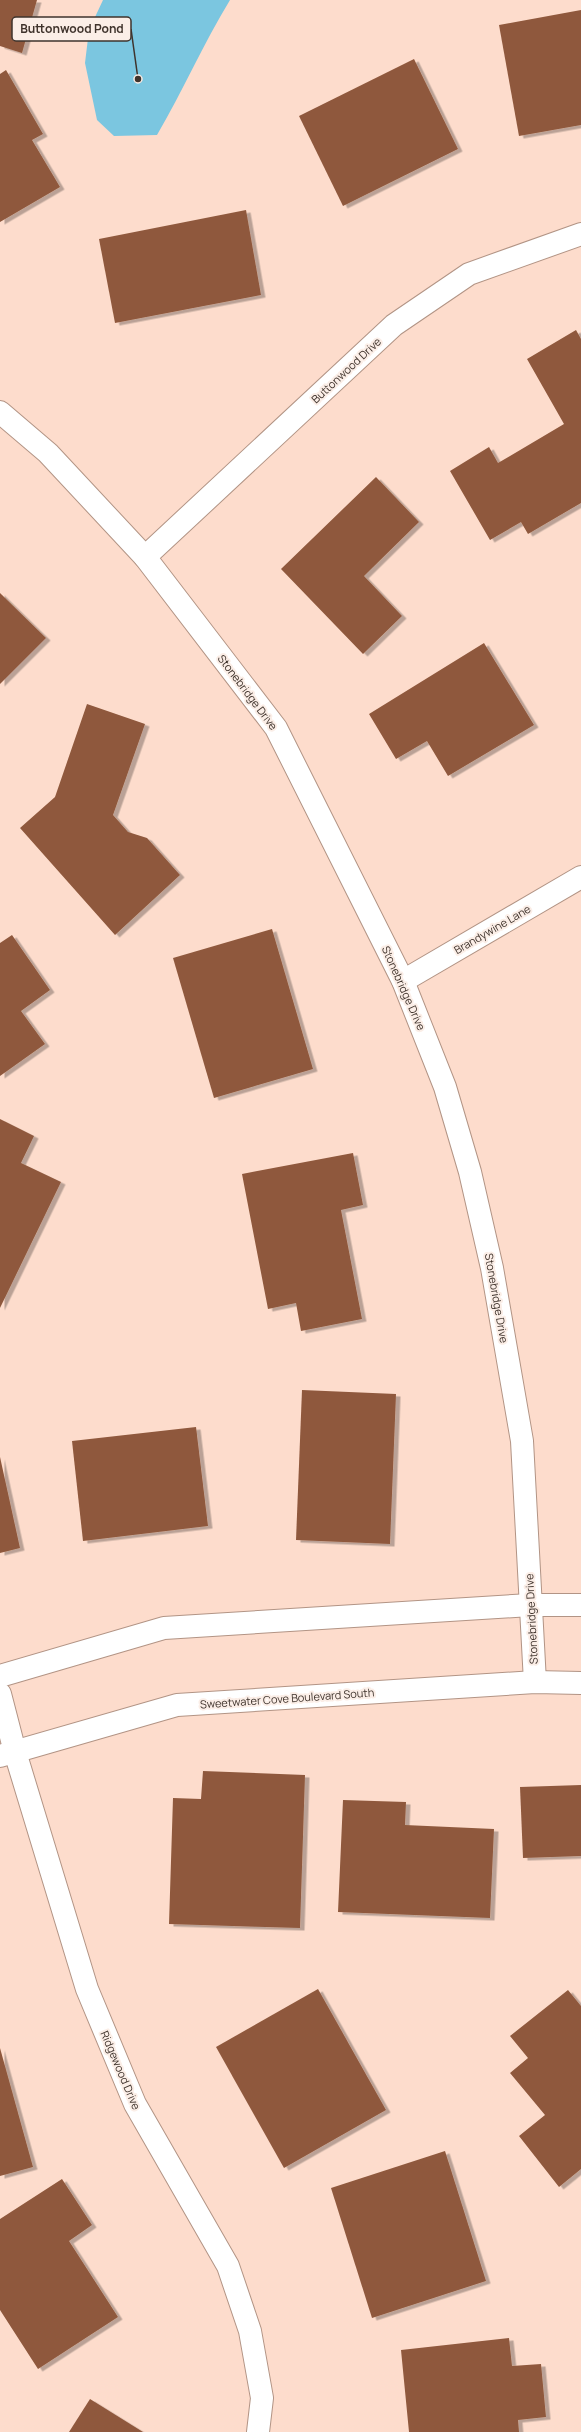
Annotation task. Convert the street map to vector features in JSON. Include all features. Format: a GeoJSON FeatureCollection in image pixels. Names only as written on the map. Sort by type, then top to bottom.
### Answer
{"type":"FeatureCollection","features":[{"type":"Feature","properties":{"kind":"street","name":"Buttonwood Drive"},"geometry":{"type":"LineString","coordinates":[[145,557],[394,325],[469,274],[581,234]]}},
{"type":"Feature","properties":{"kind":"street","name":"Stonebridge Drive"},"geometry":{"type":"LineString","coordinates":[[0,412],[48,453],[145,557],[276,728],[403,981],[445,1087],[470,1172],[492,1268],[522,1442],[535,1682]]}},
{"type":"Feature","properties":{"kind":"street","name":"Brandywine Lane"},"geometry":{"type":"LineString","coordinates":[[403,981],[581,877]]}},
{"type":"Feature","properties":{"kind":"street"},"geometry":{"type":"LineString","coordinates":[[0,1676],[164,1628],[530,1605],[581,1605]]}},
{"type":"Feature","properties":{"kind":"street","name":"Sweetwater Cove Boulevard South"},"geometry":{"type":"LineString","coordinates":[[8,1754],[177,1705],[535,1682],[581,1682]]}},
{"type":"Feature","properties":{"kind":"street","name":"Ridgewood Drive"},"geometry":{"type":"LineString","coordinates":[[0,1694],[8,1754],[87,1989],[134,2104],[228,2266],[250,2331],[262,2398],[258,2432]]}},
{"type":"Feature","properties":{"kind":"water"},"geometry":{"type":"Polygon","coordinates":[[[103,0],[230,0],[157,135],[114,136],[97,120],[85,63],[89,30],[103,0]]]}},
{"type":"Feature","properties":{"kind":"building"},"geometry":{"type":"Polygon","coordinates":[[[0,0],[37,0],[22,53],[0,46],[0,0]]]}},
{"type":"Feature","properties":{"kind":"building"},"geometry":{"type":"Polygon","coordinates":[[[581,10],[581,125],[519,136],[499,25],[581,10]]]}},
{"type":"Feature","properties":{"kind":"building"},"geometry":{"type":"Polygon","coordinates":[[[414,59],[458,149],[343,206],[299,116],[414,59]]]}},
{"type":"Feature","properties":{"kind":"building"},"geometry":{"type":"Polygon","coordinates":[[[6,70],[43,134],[32,140],[60,187],[0,222],[0,74],[6,70]]]}},
{"type":"Feature","properties":{"kind":"building"},"geometry":{"type":"Polygon","coordinates":[[[246,210],[261,295],[115,323],[99,239],[246,210]]]}},
{"type":"Feature","properties":{"kind":"building"},"geometry":{"type":"Polygon","coordinates":[[[576,330],[581,339],[581,503],[528,534],[521,522],[490,540],[450,471],[489,447],[498,463],[564,424],[527,359],[576,330]]]}},
{"type":"Feature","properties":{"kind":"building"},"geometry":{"type":"Polygon","coordinates":[[[376,477],[419,522],[364,576],[402,616],[363,654],[281,569],[376,477]]]}},
{"type":"Feature","properties":{"kind":"building"},"geometry":{"type":"Polygon","coordinates":[[[0,593],[46,638],[0,684],[0,593]]]}},
{"type":"Feature","properties":{"kind":"building"},"geometry":{"type":"Polygon","coordinates":[[[484,643],[534,725],[448,776],[427,741],[396,759],[369,714],[484,643]]]}},
{"type":"Feature","properties":{"kind":"building"},"geometry":{"type":"Polygon","coordinates":[[[87,704],[145,724],[113,815],[128,832],[147,838],[180,875],[115,935],[20,828],[55,797],[87,704]]]}},
{"type":"Feature","properties":{"kind":"building"},"geometry":{"type":"Polygon","coordinates":[[[272,929],[313,1069],[214,1098],[173,958],[272,929]]]}},
{"type":"Feature","properties":{"kind":"building"},"geometry":{"type":"Polygon","coordinates":[[[12,935],[50,990],[21,1011],[45,1044],[0,1076],[0,943],[12,935]]]}},
{"type":"Feature","properties":{"kind":"building"},"geometry":{"type":"Polygon","coordinates":[[[0,1119],[34,1136],[21,1163],[61,1182],[0,1308],[0,1119]]]}},
{"type":"Feature","properties":{"kind":"building"},"geometry":{"type":"Polygon","coordinates":[[[353,1153],[363,1205],[341,1210],[362,1319],[301,1331],[296,1303],[268,1309],[242,1174],[353,1153]]]}},
{"type":"Feature","properties":{"kind":"building"},"geometry":{"type":"Polygon","coordinates":[[[302,1390],[396,1394],[390,1544],[296,1540],[302,1390]]]}},
{"type":"Feature","properties":{"kind":"building"},"geometry":{"type":"Polygon","coordinates":[[[196,1427],[208,1526],[83,1541],[72,1441],[196,1427]]]}},
{"type":"Feature","properties":{"kind":"building"},"geometry":{"type":"Polygon","coordinates":[[[0,1457],[20,1548],[0,1553],[0,1457]]]}},
{"type":"Feature","properties":{"kind":"building"},"geometry":{"type":"Polygon","coordinates":[[[203,1771],[305,1775],[300,1928],[169,1924],[173,1798],[201,1799],[203,1771]]]}},
{"type":"Feature","properties":{"kind":"building"},"geometry":{"type":"Polygon","coordinates":[[[581,1785],[581,1856],[523,1858],[520,1787],[581,1785]]]}},
{"type":"Feature","properties":{"kind":"building"},"geometry":{"type":"Polygon","coordinates":[[[343,1800],[406,1802],[405,1825],[494,1829],[490,1918],[338,1912],[343,1800]]]}},
{"type":"Feature","properties":{"kind":"building"},"geometry":{"type":"Polygon","coordinates":[[[318,1989],[386,2110],[284,2168],[216,2047],[318,1989]]]}},
{"type":"Feature","properties":{"kind":"building"},"geometry":{"type":"Polygon","coordinates":[[[568,1990],[581,2006],[581,2169],[559,2187],[519,2136],[545,2115],[510,2073],[528,2058],[510,2036],[568,1990]]]}},
{"type":"Feature","properties":{"kind":"building"},"geometry":{"type":"Polygon","coordinates":[[[0,2048],[33,2167],[0,2176],[0,2048]]]}},
{"type":"Feature","properties":{"kind":"building"},"geometry":{"type":"Polygon","coordinates":[[[445,2151],[486,2281],[372,2318],[331,2188],[445,2151]]]}},
{"type":"Feature","properties":{"kind":"building"},"geometry":{"type":"Polygon","coordinates":[[[62,2179],[92,2225],[69,2241],[118,2317],[38,2369],[0,2310],[0,2219],[62,2179]]]}},
{"type":"Feature","properties":{"kind":"building"},"geometry":{"type":"Polygon","coordinates":[[[509,2338],[512,2366],[541,2364],[546,2417],[518,2420],[519,2432],[409,2432],[401,2350],[509,2338]]]}},
{"type":"Feature","properties":{"kind":"building"},"geometry":{"type":"Polygon","coordinates":[[[90,2399],[143,2432],[69,2432],[90,2399]]]}},
{"type":"Feature","properties":{"kind":"place","name":"Buttonwood Pond"},"geometry":{"type":"Point","coordinates":[138,79]}}]}
